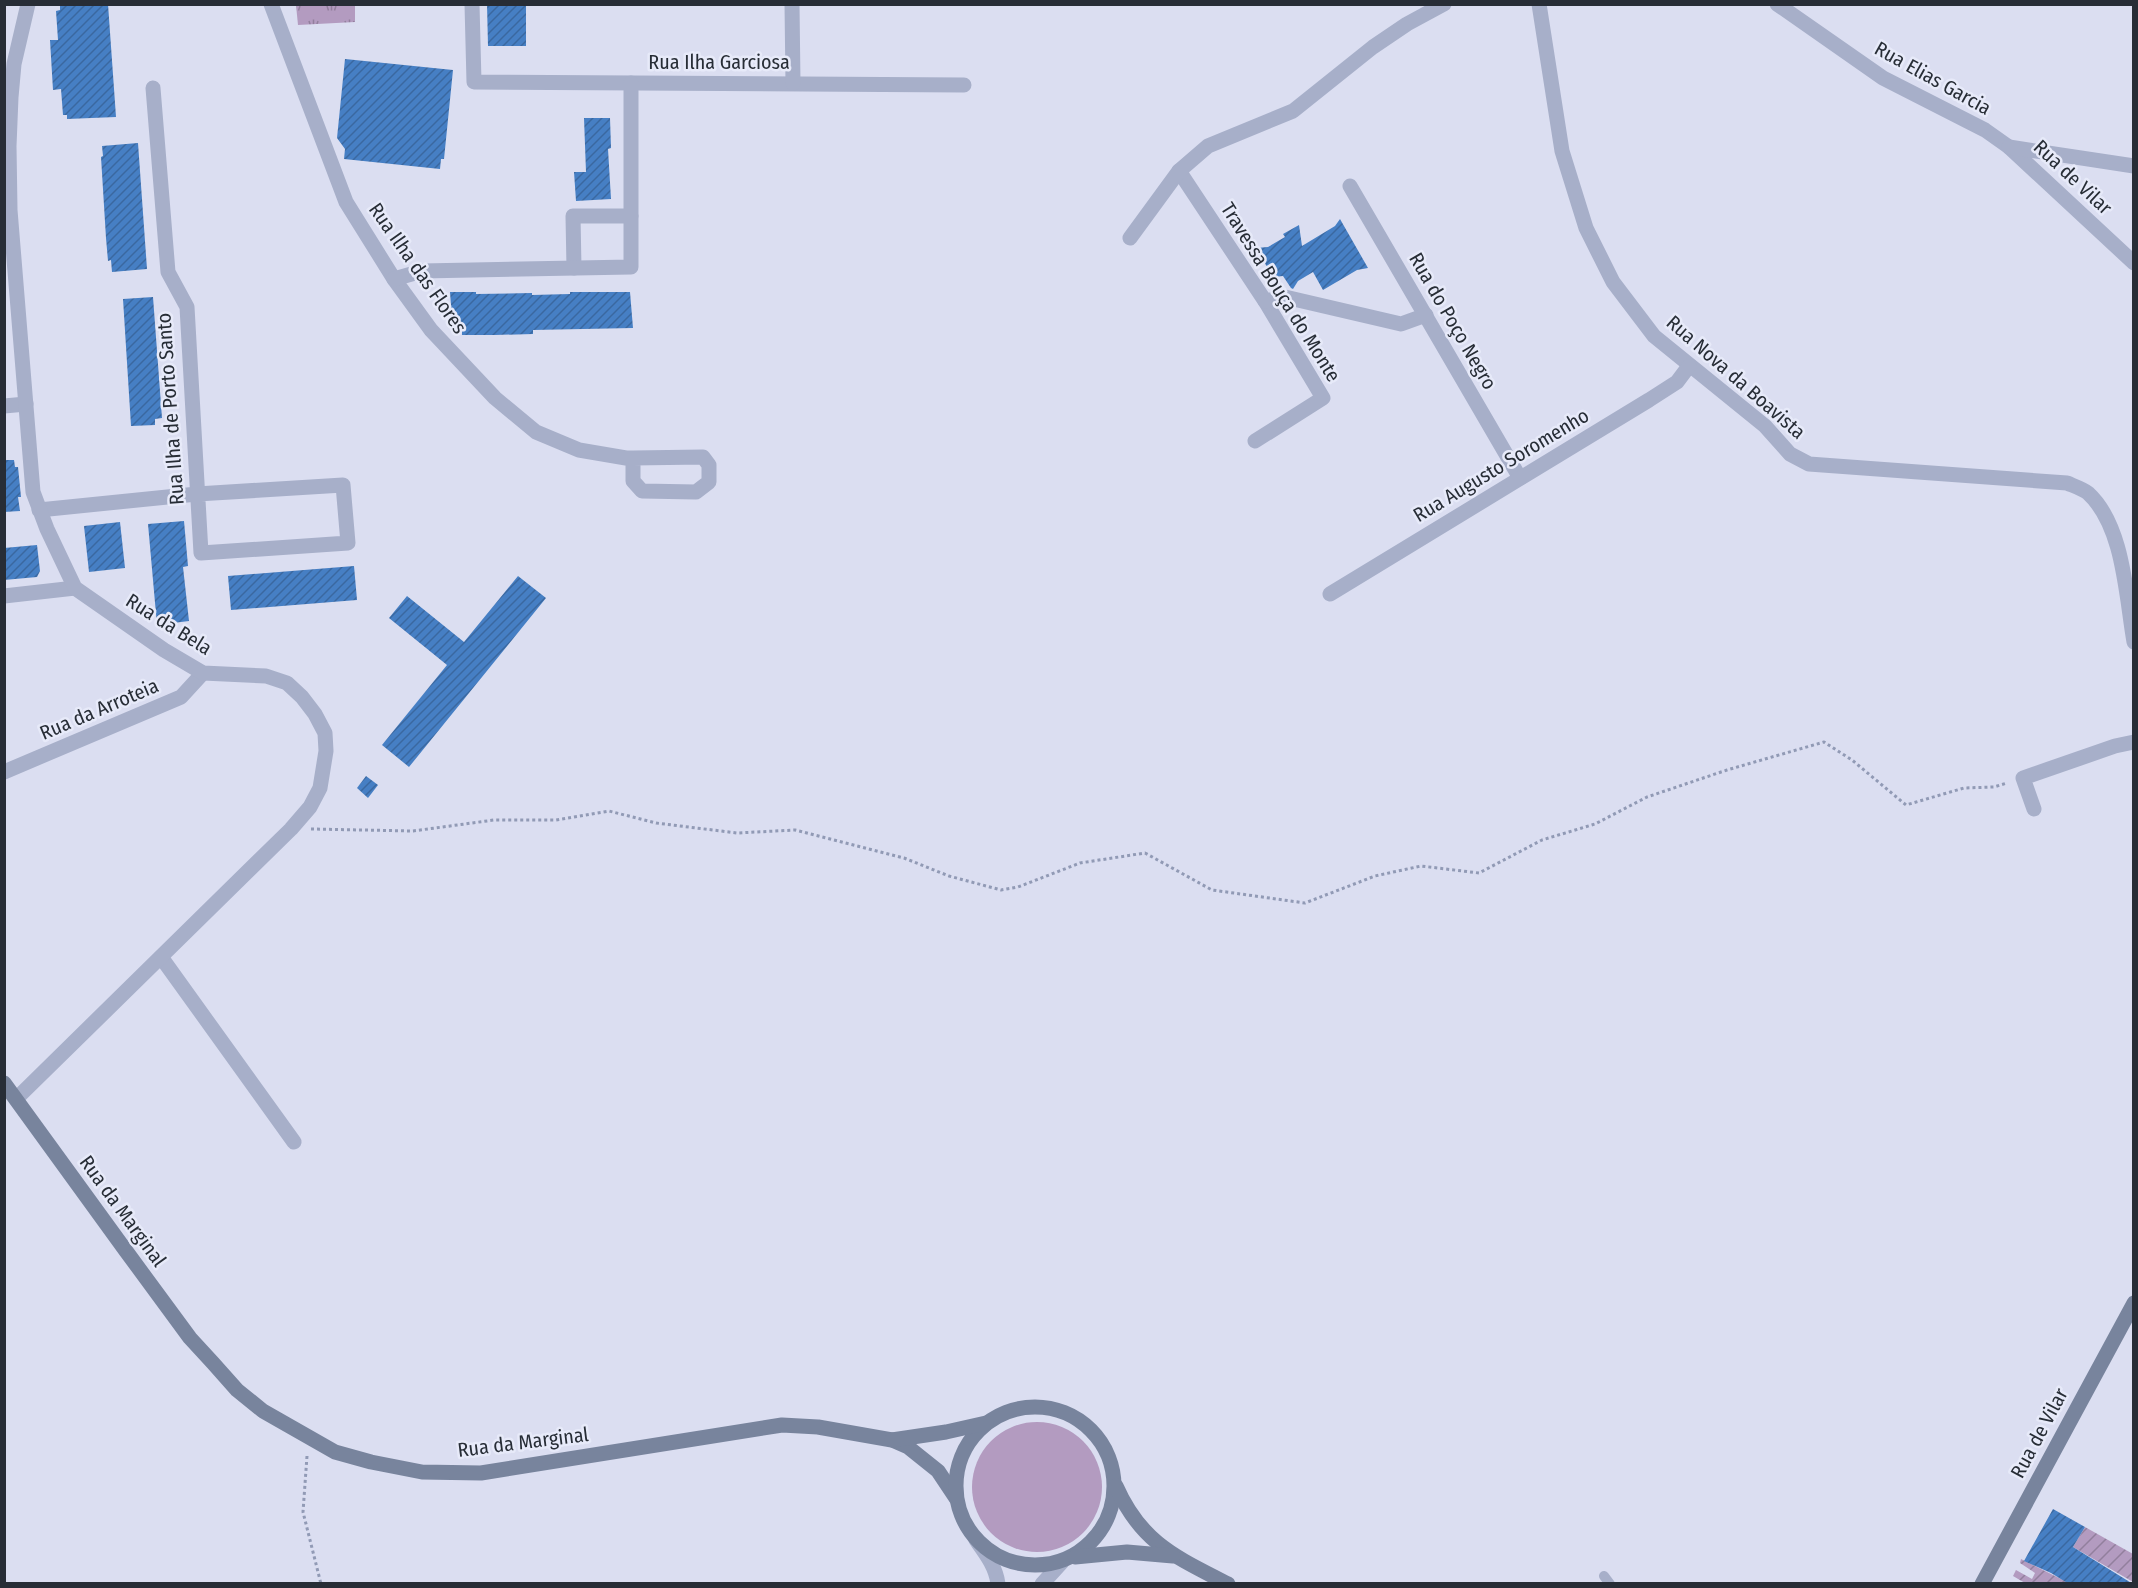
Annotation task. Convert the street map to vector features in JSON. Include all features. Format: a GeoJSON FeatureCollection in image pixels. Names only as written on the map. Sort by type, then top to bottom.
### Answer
{"type":"FeatureCollection","features":[{"type":"Feature","properties":{"kind":"street"},"geometry":{"type":"LineString","coordinates":[[4,596],[75,588],[33,492],[10,210],[10,97],[14,64],[28,4]]}},
{"type":"Feature","properties":{"kind":"street","name":"Rua Ilha das Flores"},"geometry":{"type":"LineString","coordinates":[[271,4],[346,202],[394,279],[431,330],[495,398],[536,432],[579,450],[633,458],[703,457],[709,465],[709,482],[696,492],[642,491],[633,481],[633,458]]}},
{"type":"Feature","properties":{"kind":"street","name":"Rua Ilha Garciosa"},"geometry":{"type":"LineString","coordinates":[[472,4],[474,82],[964,85]]}},
{"type":"Feature","properties":{"kind":"street"},"geometry":{"type":"LineString","coordinates":[[792,4],[793,83]]}},
{"type":"Feature","properties":{"kind":"street"},"geometry":{"type":"LineString","coordinates":[[1130,238],[1179,171],[1208,146],[1293,111],[1373,47],[1407,24],[1444,4]]}},
{"type":"Feature","properties":{"kind":"street","name":"Rua Nova da Boavista"},"geometry":{"type":"LineString","coordinates":[[1539,4],[1562,151],[1586,228],[1613,282],[1654,336],[1765,426],[1790,454],[1809,464],[2067,483],[2086,491],[2100,506],[2111,529],[2120,558],[2133,642]]}},
{"type":"Feature","properties":{"kind":"street","name":"Rua Elias Garcia"},"geometry":{"type":"LineString","coordinates":[[1778,4],[1895,85],[1985,130],[2009,147]]}},
{"type":"Feature","properties":{"kind":"street"},"geometry":{"type":"LineString","coordinates":[[394,279],[422,271],[631,267],[631,83]]}},
{"type":"Feature","properties":{"kind":"street","name":"Rua Ilha de Porto Santo"},"geometry":{"type":"LineString","coordinates":[[153,88],[168,272],[187,307],[197,494],[201,553],[348,543],[343,485],[197,494]]}},
{"type":"Feature","properties":{"kind":"street"},"geometry":{"type":"LineString","coordinates":[[2009,147],[2133,166]]}},
{"type":"Feature","properties":{"kind":"street","name":"Rua de Vilar"},"geometry":{"type":"LineString","coordinates":[[2009,147],[2133,263]]}},
{"type":"Feature","properties":{"kind":"street","name":"Travessa Bouça do Monte"},"geometry":{"type":"LineString","coordinates":[[1179,171],[1265,300],[1323,398],[1255,441]]}},
{"type":"Feature","properties":{"kind":"street","name":"Rua do Poço Negro"},"geometry":{"type":"LineString","coordinates":[[1350,186],[1520,478]]}},
{"type":"Feature","properties":{"kind":"street"},"geometry":{"type":"LineString","coordinates":[[574,268],[573,216],[631,216]]}},
{"type":"Feature","properties":{"kind":"street"},"geometry":{"type":"LineString","coordinates":[[1265,300],[1286,297],[1401,324],[1426,315]]}},
{"type":"Feature","properties":{"kind":"street","name":"Rua Augusto Soromenho"},"geometry":{"type":"LineString","coordinates":[[1330,594],[1677,382],[1689,366]]}},
{"type":"Feature","properties":{"kind":"street"},"geometry":{"type":"LineString","coordinates":[[4,406],[26,404]]}},
{"type":"Feature","properties":{"kind":"street"},"geometry":{"type":"LineString","coordinates":[[39,510],[197,494]]}},
{"type":"Feature","properties":{"kind":"street","name":"Rua da Bela"},"geometry":{"type":"LineString","coordinates":[[16,1099],[291,829],[310,807],[320,788],[324,770],[326,751],[324,733],[315,714],[287,683],[266,676],[202,673],[75,588]]}},
{"type":"Feature","properties":{"kind":"street","name":"Rua da Arroteia"},"geometry":{"type":"LineString","coordinates":[[4,772],[181,697],[202,673]]}},
{"type":"Feature","properties":{"kind":"street"},"geometry":{"type":"LineString","coordinates":[[2034,808],[2023,778],[2133,742]]}},
{"type":"Feature","properties":{"kind":"street"},"geometry":{"type":"LineString","coordinates":[[161,957],[294,1142]]}},
{"type":"Feature","properties":{"kind":"street","name":"Rua da Marginal"},"geometry":{"type":"LineString","coordinates":[[4,1083],[190,1338],[237,1390],[263,1411],[335,1452],[422,1472],[481,1473],[782,1425],[818,1427],[892,1440],[908,1448],[938,1471],[956,1498]]}},
{"type":"Feature","properties":{"kind":"street","name":"Rua de Vilar"},"geometry":{"type":"LineString","coordinates":[[1982,1584],[2133,1303]]}},
{"type":"Feature","properties":{"kind":"street"},"geometry":{"type":"LineString","coordinates":[[998,1584],[997,1575],[989,1558],[963,1521],[956,1498],[956,1477],[961,1456],[971,1438],[986,1423],[1005,1412],[1026,1407],[1048,1408],[1069,1414],[1087,1426],[1102,1443],[1111,1462],[1115,1484],[1126,1508],[1145,1532],[1173,1556],[1228,1584]]}},
{"type":"Feature","properties":{"kind":"street","name":"Rua da Marginal"},"geometry":{"type":"LineString","coordinates":[[892,1440],[986,1423]]}},
{"type":"Feature","properties":{"kind":"street"},"geometry":{"type":"LineString","coordinates":[[1042,1584],[1067,1559],[1087,1547],[1104,1527],[1113,1502],[1115,1484]]}},
{"type":"Feature","properties":{"kind":"street"},"geometry":{"type":"LineString","coordinates":[[976,1540],[994,1555],[1016,1564],[1039,1566],[1067,1559],[1127,1552],[1173,1556]]}},
{"type":"Feature","properties":{"kind":"path"},"geometry":{"type":"LineString","coordinates":[[291,829],[413,831],[494,820],[556,820],[609,811],[656,823],[737,833],[795,830],[904,858],[949,876],[1001,890],[1018,887],[1080,863],[1145,853],[1212,890],[1305,903],[1375,876],[1421,866],[1479,873],[1542,840],[1595,824],[1647,797],[1727,770],[1824,742],[1852,760],[1906,805],[1964,788],[1995,787],[2023,778]]}},
{"type":"Feature","properties":{"kind":"path"},"geometry":{"type":"LineString","coordinates":[[307,1456],[303,1512],[321,1584]]}},
{"type":"Feature","properties":{"kind":"green space"},"geometry":{"type":"Polygon","coordinates":[[[296,5],[355,5],[355,22],[298,25],[296,5]]]}},
{"type":"Feature","properties":{"kind":"green space"},"geometry":{"type":"Polygon","coordinates":[[[1037,1422],[1062,1427],[1083,1441],[1097,1462],[1102,1487],[1097,1512],[1083,1533],[1062,1547],[1037,1552],[1012,1547],[991,1533],[977,1512],[972,1487],[977,1462],[991,1441],[1012,1427],[1037,1422]]]}},
{"type":"Feature","properties":{"kind":"green space"},"geometry":{"type":"Polygon","coordinates":[[[2085,1527],[2133,1554],[2133,1582],[2073,1547],[2085,1527]]]}},
{"type":"Feature","properties":{"kind":"green space"},"geometry":{"type":"Polygon","coordinates":[[[2021,1559],[2069,1583],[2025,1583],[2013,1576],[2016,1570],[2032,1579],[2035,1573],[2020,1563],[2021,1559]]]}},
{"type":"Feature","properties":{"kind":"building"},"geometry":{"type":"Polygon","coordinates":[[[60,4],[108,4],[116,117],[67,119],[67,115],[63,115],[61,89],[53,90],[50,40],[58,40],[56,11],[60,10],[60,4]]]}},
{"type":"Feature","properties":{"kind":"building"},"geometry":{"type":"Polygon","coordinates":[[[487,4],[526,4],[526,46],[488,46],[487,4]]]}},
{"type":"Feature","properties":{"kind":"building"},"geometry":{"type":"Polygon","coordinates":[[[345,59],[453,70],[444,159],[441,159],[440,169],[344,159],[345,149],[337,138],[345,59]]]}},
{"type":"Feature","properties":{"kind":"building"},"geometry":{"type":"Polygon","coordinates":[[[584,118],[610,118],[611,148],[608,149],[611,199],[576,201],[574,172],[586,172],[584,118]]]}},
{"type":"Feature","properties":{"kind":"building"},"geometry":{"type":"Polygon","coordinates":[[[138,143],[147,269],[112,272],[111,260],[108,261],[106,238],[102,146],[138,143]]]}},
{"type":"Feature","properties":{"kind":"building"},"geometry":{"type":"Polygon","coordinates":[[[1340,219],[1368,268],[1357,270],[1323,290],[1313,272],[1298,281],[1293,289],[1283,276],[1273,277],[1256,248],[1268,247],[1285,237],[1283,234],[1299,225],[1302,246],[1335,226],[1340,219]]]}},
{"type":"Feature","properties":{"kind":"building"},"geometry":{"type":"Polygon","coordinates":[[[450,292],[532,293],[532,295],[570,294],[570,292],[630,292],[633,328],[533,330],[533,334],[462,335],[462,330],[451,330],[451,318],[444,305],[451,305],[450,292]]]}},
{"type":"Feature","properties":{"kind":"building"},"geometry":{"type":"Polygon","coordinates":[[[153,297],[162,418],[155,419],[155,425],[131,426],[123,299],[153,297]]]}},
{"type":"Feature","properties":{"kind":"building"},"geometry":{"type":"Polygon","coordinates":[[[4,460],[14,460],[15,467],[18,467],[20,511],[4,512],[4,460]]]}},
{"type":"Feature","properties":{"kind":"building"},"geometry":{"type":"Polygon","coordinates":[[[184,521],[188,566],[183,567],[189,621],[157,625],[148,524],[184,521]]]}},
{"type":"Feature","properties":{"kind":"building"},"geometry":{"type":"Polygon","coordinates":[[[120,522],[125,568],[89,572],[84,526],[120,522]]]}},
{"type":"Feature","properties":{"kind":"building"},"geometry":{"type":"Polygon","coordinates":[[[37,545],[40,571],[37,577],[4,580],[4,548],[37,545]]]}},
{"type":"Feature","properties":{"kind":"building"},"geometry":{"type":"Polygon","coordinates":[[[354,566],[357,600],[231,610],[228,576],[354,566]]]}},
{"type":"Feature","properties":{"kind":"building"},"geometry":{"type":"Polygon","coordinates":[[[518,576],[546,598],[409,767],[382,745],[447,665],[389,618],[407,596],[464,642],[518,576]]]}},
{"type":"Feature","properties":{"kind":"building"},"geometry":{"type":"Polygon","coordinates":[[[366,776],[378,785],[368,798],[357,788],[366,776]]]}},
{"type":"Feature","properties":{"kind":"building"},"geometry":{"type":"Polygon","coordinates":[[[2053,1509],[2085,1527],[2073,1547],[2133,1584],[2069,1584],[2024,1561],[2053,1509]]]}}]}
